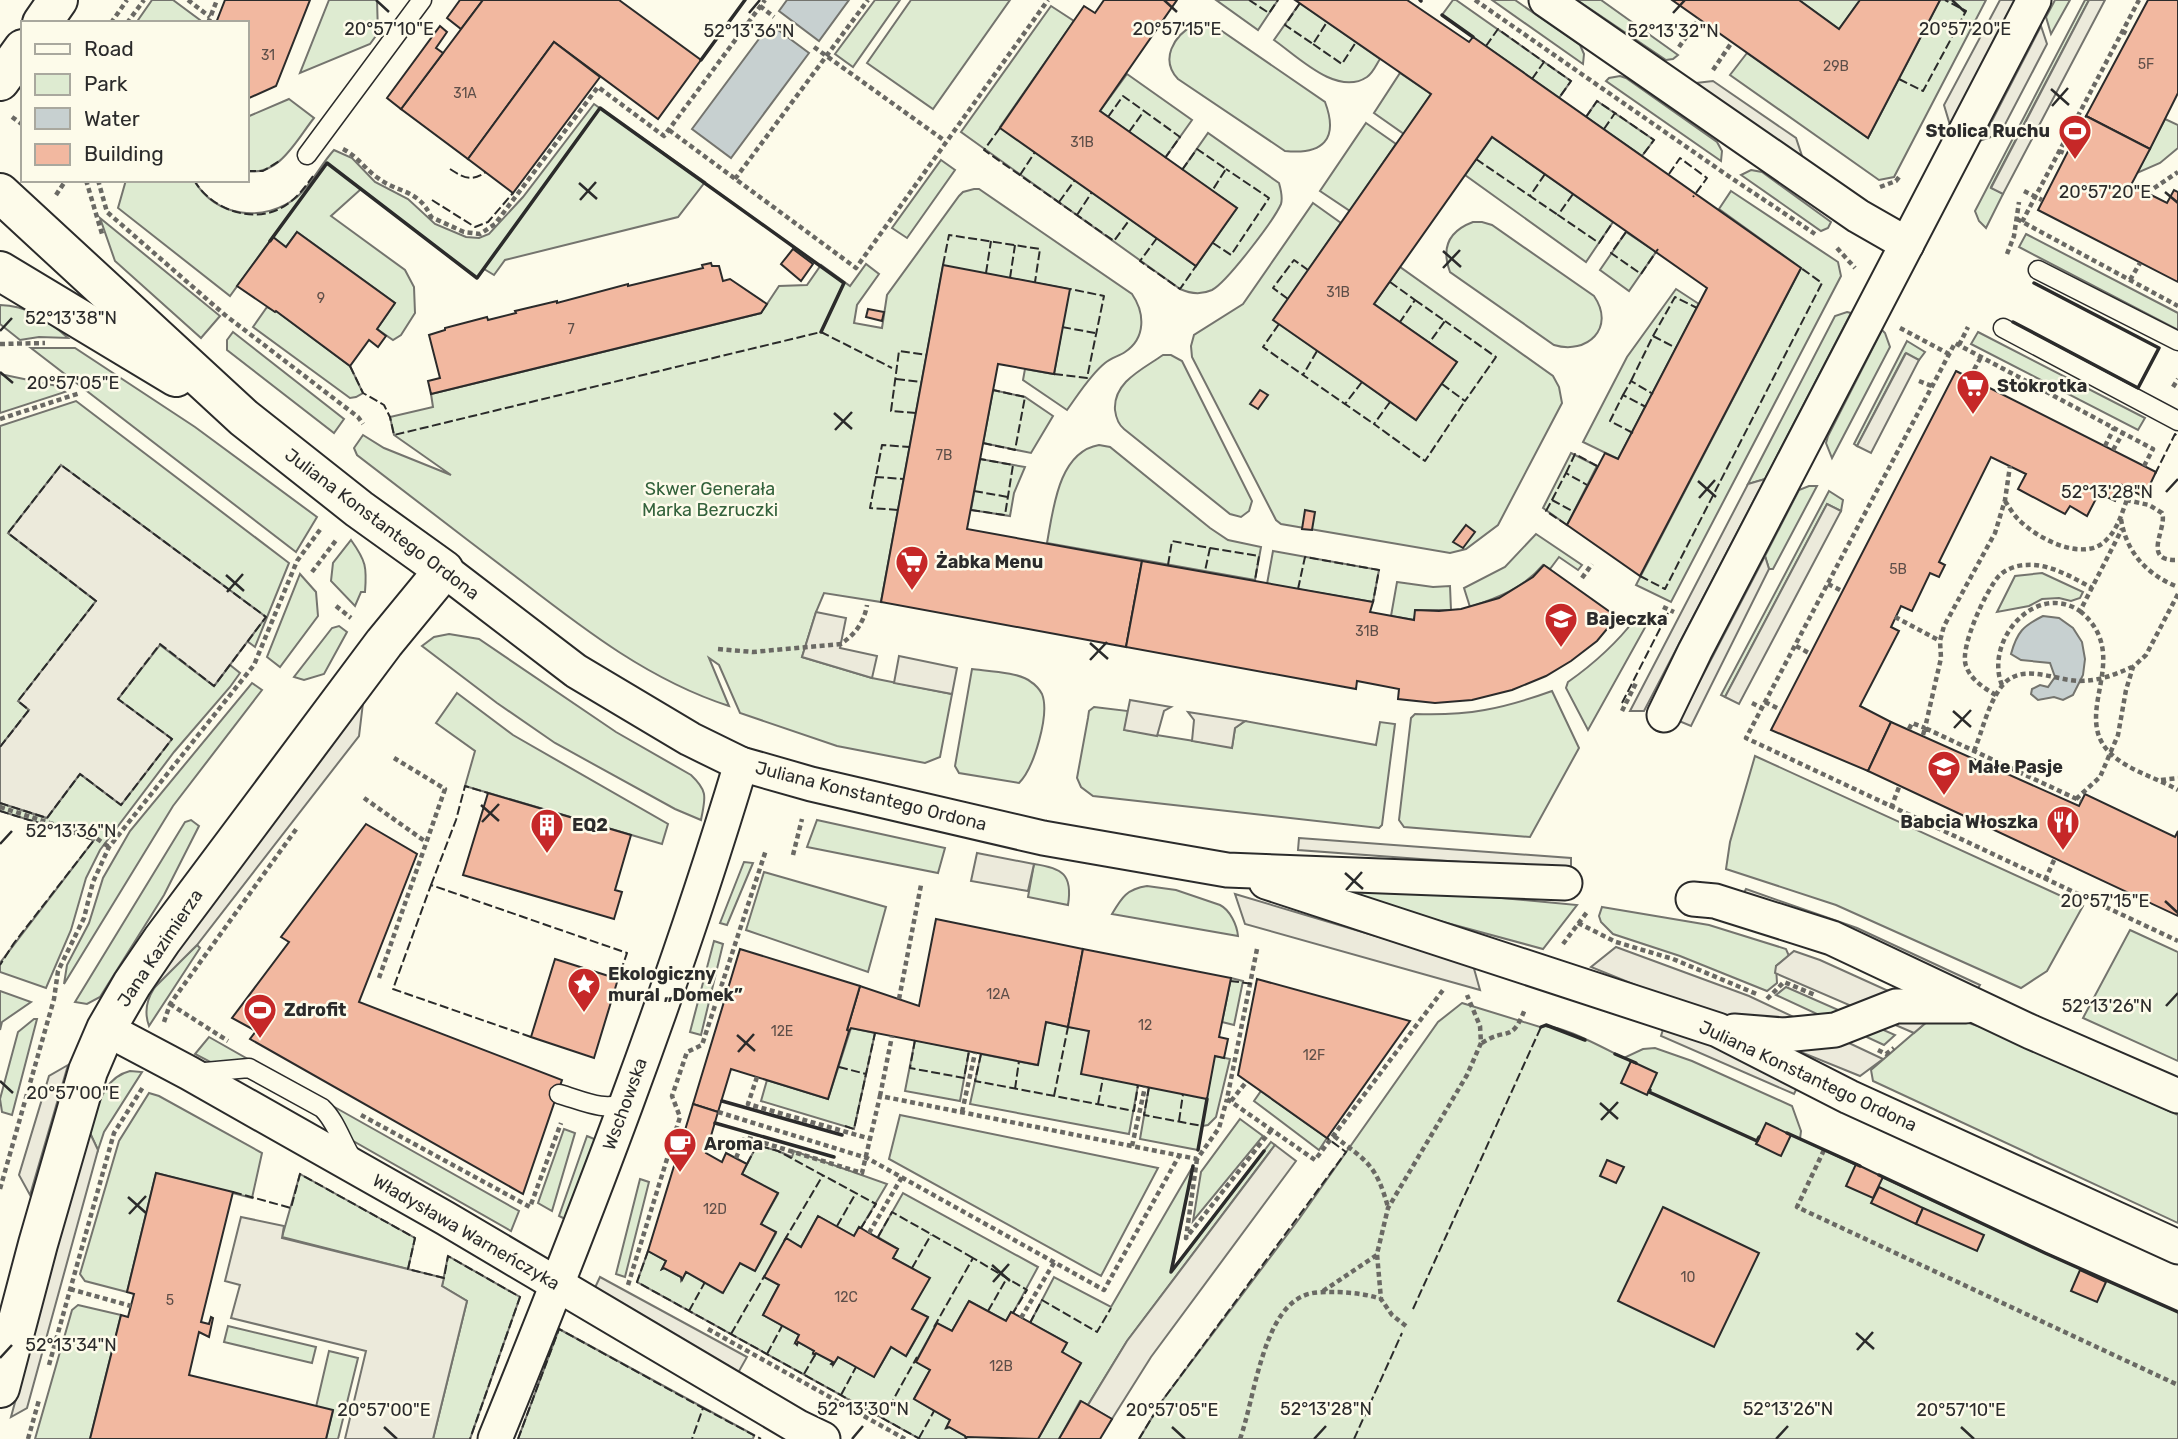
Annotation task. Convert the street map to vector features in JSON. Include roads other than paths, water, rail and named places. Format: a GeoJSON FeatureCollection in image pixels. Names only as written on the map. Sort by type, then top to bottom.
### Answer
{"type":"FeatureCollection","features":[{"type":"Feature","properties":{"kind":"street"},"geometry":{"type":"LineString","coordinates":[[43,21],[58,0]]}},
{"type":"Feature","properties":{"kind":"street"},"geometry":{"type":"LineString","coordinates":[[1546,0],[1847,209],[1906,244]]}},
{"type":"Feature","properties":{"kind":"street"},"geometry":{"type":"LineString","coordinates":[[1664,715],[2034,0]]}},
{"type":"Feature","properties":{"kind":"street"},"geometry":{"type":"LineString","coordinates":[[0,81],[21,52]]}},
{"type":"Feature","properties":{"kind":"street","name":"Juliana Konstantego Ordona"},"geometry":{"type":"LineString","coordinates":[[0,192],[244,418],[359,509],[576,671],[690,739],[741,764],[811,784],[1043,838],[1227,870],[1564,883]]}},
{"type":"Feature","properties":{"kind":"street","name":"Juliana Konstantego Ordona"},"geometry":{"type":"LineString","coordinates":[[0,271],[244,418]]}},
{"type":"Feature","properties":{"kind":"street","name":"Jana Kazimierza"},"geometry":{"type":"LineString","coordinates":[[0,1388],[88,1071],[106,1029],[132,984],[209,876],[384,643],[444,570]]}},
{"type":"Feature","properties":{"kind":"street","name":"Wschowska"},"geometry":{"type":"LineString","coordinates":[[495,1439],[558,1285],[621,1117],[714,854],[741,764]]}},
{"type":"Feature","properties":{"kind":"street","name":"Juliana Konstantego Ordona"},"geometry":{"type":"LineString","coordinates":[[1227,870],[1718,1030],[1849,1097],[2178,1247]]}},
{"type":"Feature","properties":{"kind":"street"},"geometry":{"type":"LineString","coordinates":[[1693,899],[1715,901],[1832,938],[2178,1096]]}},
{"type":"Feature","properties":{"kind":"street"},"geometry":{"type":"LineString","coordinates":[[1718,1030],[1784,1035],[1835,1030],[1896,1006],[1979,1006]]}},
{"type":"Feature","properties":{"kind":"street","name":"Władysława Warneńczyka"},"geometry":{"type":"LineString","coordinates":[[106,1029],[361,1171],[823,1439]]}},
{"type":"Feature","properties":{"kind":"lane"},"geometry":{"type":"LineString","coordinates":[[307,155],[422,0]]}},
{"type":"Feature","properties":{"kind":"lane"},"geometry":{"type":"LineString","coordinates":[[2038,270],[2178,341]]}},
{"type":"Feature","properties":{"kind":"lane"},"geometry":{"type":"LineString","coordinates":[[2003,328],[2178,421]]}},
{"type":"Feature","properties":{"kind":"lane"},"geometry":{"type":"LineString","coordinates":[[569,1097],[604,1107],[617,1107],[621,1117],[603,1116],[569,1097]]}},
{"type":"Feature","properties":{"kind":"water"},"geometry":{"type":"Polygon","coordinates":[[[787,0],[849,0],[819,41],[779,11],[787,0]]]}},
{"type":"Feature","properties":{"kind":"water"},"geometry":{"type":"Polygon","coordinates":[[[770,24],[809,53],[731,158],[692,129],[770,24]]]}},
{"type":"Feature","properties":{"kind":"water"},"geometry":{"type":"Polygon","coordinates":[[[2043,616],[2059,618],[2073,628],[2082,642],[2085,659],[2083,675],[2073,695],[2063,700],[2054,697],[2038,700],[2031,694],[2032,689],[2040,685],[2048,687],[2055,677],[2050,663],[2021,660],[2011,654],[2022,631],[2043,616]]]}},
{"type":"Feature","properties":{"kind":"place","name":"Stolica Ruchu"},"geometry":{"type":"Point","coordinates":[2075,161]}},
{"type":"Feature","properties":{"kind":"place","name":"Stokrotka"},"geometry":{"type":"Point","coordinates":[1973,416]}},
{"type":"Feature","properties":{"kind":"place","name":"Żabka Menu"},"geometry":{"type":"Point","coordinates":[912,592]}},
{"type":"Feature","properties":{"kind":"place","name":"Bajeczka"},"geometry":{"type":"Point","coordinates":[1561,649]}},
{"type":"Feature","properties":{"kind":"place","name":"Małe Pasje"},"geometry":{"type":"Point","coordinates":[1944,797]}},
{"type":"Feature","properties":{"kind":"place","name":"Babcia Włoszka"},"geometry":{"type":"Point","coordinates":[2063,852]}},
{"type":"Feature","properties":{"kind":"place","name":"EQ2"},"geometry":{"type":"Point","coordinates":[547,855]}},
{"type":"Feature","properties":{"kind":"place","name":"Ekologiczny mural „Domek”"},"geometry":{"type":"Point","coordinates":[584,1014]}},
{"type":"Feature","properties":{"kind":"place","name":"Zdrofit"},"geometry":{"type":"Point","coordinates":[260,1040]}},
{"type":"Feature","properties":{"kind":"place","name":"Aroma"},"geometry":{"type":"Point","coordinates":[680,1174]}},
{"type":"Feature","properties":{"kind":"park label","name":"Skwer Generała Marka Bezruczki"},"geometry":{"type":"Point","coordinates":[710,499]}}]}
